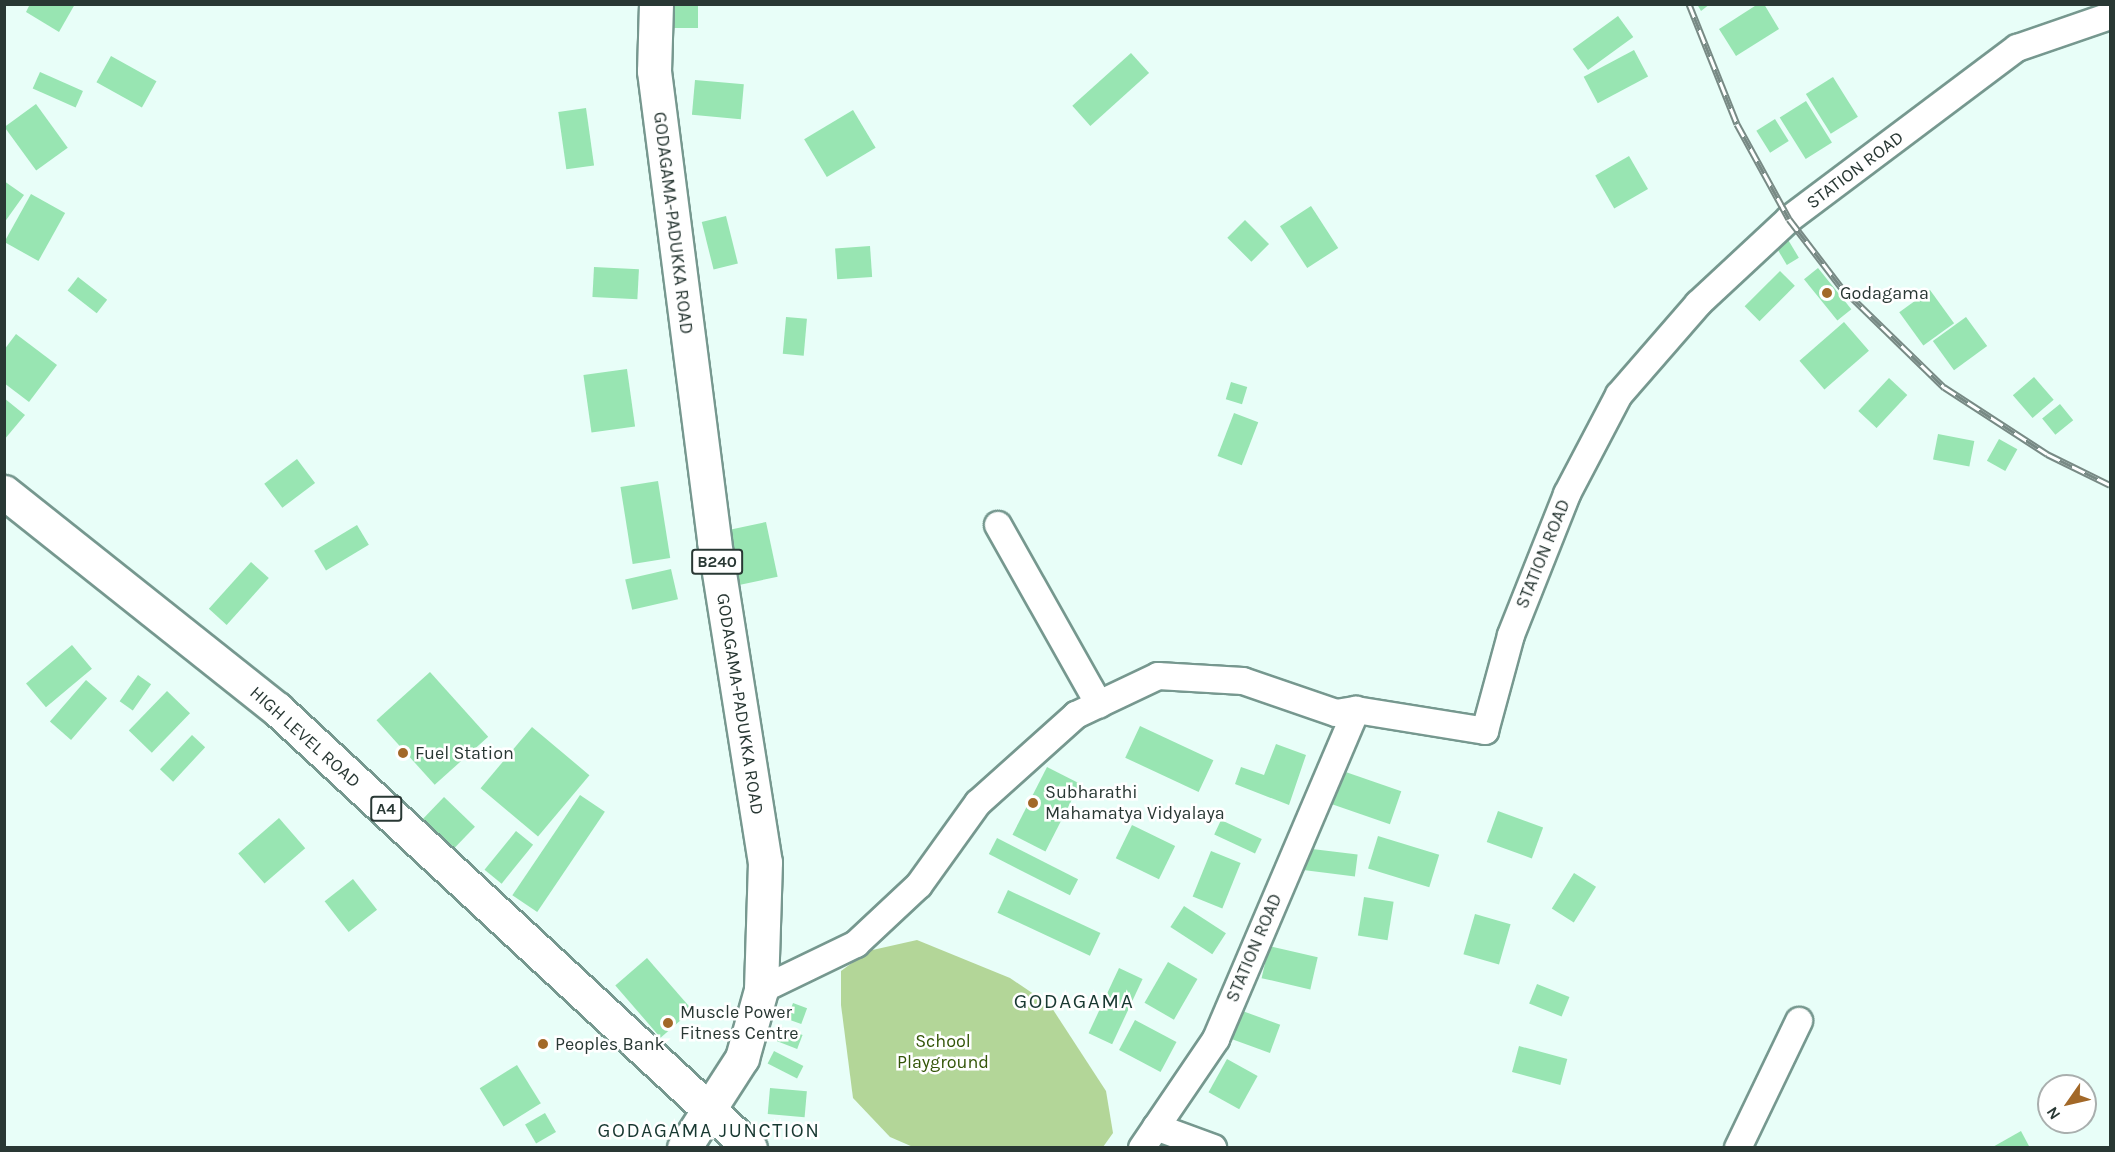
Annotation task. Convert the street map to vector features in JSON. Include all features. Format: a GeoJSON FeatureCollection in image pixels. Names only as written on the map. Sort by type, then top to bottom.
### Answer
{"type":"FeatureCollection","features":[{"type":"Feature","properties":{"kind":"main road","name":"GODAGAMA-PADUKKA ROAD"},"geometry":{"type":"LineString","coordinates":[[656,4],[654,70],[705,471],[765,862],[761,990],[742,1058],[710,1108]]}},
{"type":"Feature","properties":{"kind":"main road","name":"HIGH LEVEL ROAD"},"geometry":{"type":"LineString","coordinates":[[4,492],[277,709],[710,1108],[750,1148]]}},
{"type":"Feature","properties":{"kind":"main road","name":"B240"},"geometry":{"type":"LineString","coordinates":[[684,1148],[710,1108]]}},
{"type":"Feature","properties":{"kind":"street","name":"STATION ROAD"},"geometry":{"type":"LineString","coordinates":[[1142,1148],[1216,1039],[1356,710],[1485,731],[1511,634],[1566,494],[1619,395],[1690,313],[1789,219],[2017,48],[2110,16]]}},
{"type":"Feature","properties":{"kind":"street"},"geometry":{"type":"LineString","coordinates":[[998,525],[1099,704]]}},
{"type":"Feature","properties":{"kind":"street"},"geometry":{"type":"LineString","coordinates":[[761,990],[856,944],[919,885],[978,803],[1076,715],[1158,676],[1243,681],[1336,713],[1356,710]]}},
{"type":"Feature","properties":{"kind":"street"},"geometry":{"type":"LineString","coordinates":[[1738,1148],[1800,1021]]}},
{"type":"Feature","properties":{"kind":"street"},"geometry":{"type":"LineString","coordinates":[[1156,1126],[1213,1148]]}},
{"type":"Feature","properties":{"kind":"green space","name":"School Playground"},"geometry":{"type":"Polygon","coordinates":[[[917,940],[1010,978],[1050,1005],[1106,1091],[1113,1133],[1103,1147],[913,1147],[890,1137],[853,1098],[841,1005],[841,971],[868,951],[917,940]]]}},
{"type":"Feature","properties":{"kind":"building"},"geometry":{"type":"Polygon","coordinates":[[[30,4],[75,4],[59,32],[26,12],[30,4]]]}},
{"type":"Feature","properties":{"kind":"building"},"geometry":{"type":"Polygon","coordinates":[[[668,4],[698,4],[698,28],[668,28],[668,4]]]}},
{"type":"Feature","properties":{"kind":"building"},"geometry":{"type":"Polygon","coordinates":[[[1697,4],[1710,4],[1701,11],[1697,4]]]}},
{"type":"Feature","properties":{"kind":"building"},"geometry":{"type":"Polygon","coordinates":[[[1758,4],[1764,4],[1779,29],[1736,56],[1719,29],[1758,4]]]}},
{"type":"Feature","properties":{"kind":"building"},"geometry":{"type":"Polygon","coordinates":[[[1618,16],[1633,37],[1588,70],[1573,49],[1618,16]]]}},
{"type":"Feature","properties":{"kind":"building"},"geometry":{"type":"Polygon","coordinates":[[[1634,50],[1648,76],[1598,103],[1584,77],[1634,50]]]}},
{"type":"Feature","properties":{"kind":"building"},"geometry":{"type":"Polygon","coordinates":[[[1131,53],[1149,73],[1090,126],[1072,106],[1131,53]]]}},
{"type":"Feature","properties":{"kind":"building"},"geometry":{"type":"Polygon","coordinates":[[[111,56],[156,81],[142,107],[96,82],[111,56]]]}},
{"type":"Feature","properties":{"kind":"building"},"geometry":{"type":"Polygon","coordinates":[[[40,72],[83,91],[76,108],[33,88],[40,72]]]}},
{"type":"Feature","properties":{"kind":"building"},"geometry":{"type":"Polygon","coordinates":[[[1833,77],[1858,117],[1831,134],[1806,94],[1833,77]]]}},
{"type":"Feature","properties":{"kind":"building"},"geometry":{"type":"Polygon","coordinates":[[[695,80],[744,84],[741,119],[692,115],[695,80]]]}},
{"type":"Feature","properties":{"kind":"building"},"geometry":{"type":"Polygon","coordinates":[[[1806,101],[1832,143],[1806,159],[1780,117],[1806,101]]]}},
{"type":"Feature","properties":{"kind":"building"},"geometry":{"type":"Polygon","coordinates":[[[36,104],[68,148],[36,171],[4,127],[36,104]]]}},
{"type":"Feature","properties":{"kind":"building"},"geometry":{"type":"Polygon","coordinates":[[[586,108],[594,165],[566,169],[558,112],[586,108]]]}},
{"type":"Feature","properties":{"kind":"building"},"geometry":{"type":"Polygon","coordinates":[[[853,110],[876,148],[827,177],[804,139],[853,110]]]}},
{"type":"Feature","properties":{"kind":"building"},"geometry":{"type":"Polygon","coordinates":[[[1775,119],[1789,141],[1770,153],[1756,131],[1775,119]]]}},
{"type":"Feature","properties":{"kind":"building"},"geometry":{"type":"Polygon","coordinates":[[[1629,156],[1648,189],[1614,208],[1595,176],[1629,156]]]}},
{"type":"Feature","properties":{"kind":"building"},"geometry":{"type":"Polygon","coordinates":[[[4,181],[24,195],[4,223],[4,181]]]}},
{"type":"Feature","properties":{"kind":"building"},"geometry":{"type":"Polygon","coordinates":[[[31,194],[65,213],[38,261],[4,242],[31,194]]]}},
{"type":"Feature","properties":{"kind":"building"},"geometry":{"type":"Polygon","coordinates":[[[1311,206],[1338,248],[1307,268],[1280,226],[1311,206]]]}},
{"type":"Feature","properties":{"kind":"building"},"geometry":{"type":"Polygon","coordinates":[[[726,216],[738,264],[714,270],[702,222],[726,216]]]}},
{"type":"Feature","properties":{"kind":"building"},"geometry":{"type":"Polygon","coordinates":[[[1245,220],[1269,244],[1251,262],[1227,238],[1245,220]]]}},
{"type":"Feature","properties":{"kind":"building"},"geometry":{"type":"Polygon","coordinates":[[[1787,238],[1799,258],[1787,265],[1775,245],[1787,238]]]}},
{"type":"Feature","properties":{"kind":"building"},"geometry":{"type":"Polygon","coordinates":[[[870,246],[872,277],[837,279],[835,248],[870,246]]]}},
{"type":"Feature","properties":{"kind":"building"},"geometry":{"type":"Polygon","coordinates":[[[594,267],[639,269],[637,299],[592,297],[594,267]]]}},
{"type":"Feature","properties":{"kind":"building"},"geometry":{"type":"Polygon","coordinates":[[[1818,268],[1851,309],[1837,321],[1804,279],[1818,268]]]}},
{"type":"Feature","properties":{"kind":"building"},"geometry":{"type":"Polygon","coordinates":[[[1780,271],[1795,286],[1759,321],[1745,306],[1780,271]]]}},
{"type":"Feature","properties":{"kind":"building"},"geometry":{"type":"Polygon","coordinates":[[[78,277],[107,300],[97,313],[68,290],[78,277]]]}},
{"type":"Feature","properties":{"kind":"building"},"geometry":{"type":"Polygon","coordinates":[[[1930,290],[1954,323],[1923,346],[1899,312],[1930,290]]]}},
{"type":"Feature","properties":{"kind":"building"},"geometry":{"type":"Polygon","coordinates":[[[786,317],[807,319],[804,356],[783,354],[786,317]]]}},
{"type":"Feature","properties":{"kind":"building"},"geometry":{"type":"Polygon","coordinates":[[[1966,317],[1987,346],[1954,370],[1933,341],[1966,317]]]}},
{"type":"Feature","properties":{"kind":"building"},"geometry":{"type":"Polygon","coordinates":[[[1844,322],[1869,351],[1824,389],[1799,361],[1844,322]]]}},
{"type":"Feature","properties":{"kind":"building"},"geometry":{"type":"Polygon","coordinates":[[[16,334],[57,365],[29,402],[4,383],[4,350],[16,334]]]}},
{"type":"Feature","properties":{"kind":"building"},"geometry":{"type":"Polygon","coordinates":[[[627,369],[635,426],[592,433],[583,375],[627,369]]]}},
{"type":"Feature","properties":{"kind":"building"},"geometry":{"type":"Polygon","coordinates":[[[2034,377],[2054,400],[2033,418],[2013,395],[2034,377]]]}},
{"type":"Feature","properties":{"kind":"building"},"geometry":{"type":"Polygon","coordinates":[[[1889,378],[1907,395],[1877,428],[1858,411],[1889,378]]]}},
{"type":"Feature","properties":{"kind":"building"},"geometry":{"type":"Polygon","coordinates":[[[1231,382],[1247,387],[1242,404],[1226,399],[1231,382]]]}},
{"type":"Feature","properties":{"kind":"building"},"geometry":{"type":"Polygon","coordinates":[[[4,398],[25,415],[4,440],[4,398]]]}},
{"type":"Feature","properties":{"kind":"building"},"geometry":{"type":"Polygon","coordinates":[[[2060,404],[2073,420],[2055,435],[2042,418],[2060,404]]]}},
{"type":"Feature","properties":{"kind":"building"},"geometry":{"type":"Polygon","coordinates":[[[1234,413],[1258,422],[1242,465],[1218,456],[1234,413]]]}},
{"type":"Feature","properties":{"kind":"building"},"geometry":{"type":"Polygon","coordinates":[[[1938,434],[1974,441],[1969,467],[1933,460],[1938,434]]]}},
{"type":"Feature","properties":{"kind":"building"},"geometry":{"type":"Polygon","coordinates":[[[1999,439],[2017,449],[2005,471],[1987,461],[1999,439]]]}},
{"type":"Feature","properties":{"kind":"building"},"geometry":{"type":"Polygon","coordinates":[[[297,459],[315,483],[282,508],[264,484],[297,459]]]}},
{"type":"Feature","properties":{"kind":"building"},"geometry":{"type":"Polygon","coordinates":[[[658,481],[670,558],[633,564],[620,487],[658,481]]]}},
{"type":"Feature","properties":{"kind":"building"},"geometry":{"type":"Polygon","coordinates":[[[766,522],[778,577],[736,586],[724,531],[766,522]]]}},
{"type":"Feature","properties":{"kind":"building"},"geometry":{"type":"Polygon","coordinates":[[[357,525],[369,545],[326,570],[314,551],[357,525]]]}},
{"type":"Feature","properties":{"kind":"building"},"geometry":{"type":"Polygon","coordinates":[[[251,562],[269,578],[227,625],[209,609],[251,562]]]}},
{"type":"Feature","properties":{"kind":"building"},"geometry":{"type":"Polygon","coordinates":[[[671,569],[678,599],[632,610],[625,580],[671,569]]]}},
{"type":"Feature","properties":{"kind":"building"},"geometry":{"type":"Polygon","coordinates":[[[72,645],[92,669],[46,707],[26,684],[72,645]]]}},
{"type":"Feature","properties":{"kind":"building"},"geometry":{"type":"Polygon","coordinates":[[[430,672],[488,737],[435,785],[376,720],[430,672]]]}},
{"type":"Feature","properties":{"kind":"building"},"geometry":{"type":"Polygon","coordinates":[[[138,675],[151,684],[133,710],[120,701],[138,675]]]}},
{"type":"Feature","properties":{"kind":"building"},"geometry":{"type":"Polygon","coordinates":[[[86,680],[107,698],[71,740],[50,722],[86,680]]]}},
{"type":"Feature","properties":{"kind":"building"},"geometry":{"type":"Polygon","coordinates":[[[167,691],[190,713],[152,753],[129,731],[167,691]]]}},
{"type":"Feature","properties":{"kind":"building"},"geometry":{"type":"Polygon","coordinates":[[[1140,726],[1213,760],[1199,792],[1125,758],[1140,726]]]}},
{"type":"Feature","properties":{"kind":"building"},"geometry":{"type":"Polygon","coordinates":[[[532,727],[589,775],[538,836],[481,788],[532,727]]]}},
{"type":"Feature","properties":{"kind":"building"},"geometry":{"type":"Polygon","coordinates":[[[192,735],[205,747],[173,782],[160,769],[192,735]]]}},
{"type":"Feature","properties":{"kind":"building"},"geometry":{"type":"Polygon","coordinates":[[[1276,744],[1306,755],[1289,805],[1235,784],[1241,767],[1264,775],[1276,744]]]}},
{"type":"Feature","properties":{"kind":"building"},"geometry":{"type":"Polygon","coordinates":[[[1047,767],[1080,784],[1045,852],[1012,835],[1047,767]]]}},
{"type":"Feature","properties":{"kind":"building"},"geometry":{"type":"Polygon","coordinates":[[[1337,769],[1401,791],[1390,824],[1326,802],[1337,769]]]}},
{"type":"Feature","properties":{"kind":"building"},"geometry":{"type":"Polygon","coordinates":[[[580,795],[605,812],[537,912],[512,895],[580,795]]]}},
{"type":"Feature","properties":{"kind":"building"},"geometry":{"type":"Polygon","coordinates":[[[444,797],[475,827],[450,853],[419,823],[444,797]]]}},
{"type":"Feature","properties":{"kind":"building"},"geometry":{"type":"Polygon","coordinates":[[[1498,811],[1543,827],[1532,858],[1487,842],[1498,811]]]}},
{"type":"Feature","properties":{"kind":"building"},"geometry":{"type":"Polygon","coordinates":[[[279,818],[305,848],[264,884],[238,853],[279,818]]]}},
{"type":"Feature","properties":{"kind":"building"},"geometry":{"type":"Polygon","coordinates":[[[1221,820],[1262,839],[1255,854],[1214,835],[1221,820]]]}},
{"type":"Feature","properties":{"kind":"building"},"geometry":{"type":"Polygon","coordinates":[[[1132,825],[1175,846],[1159,879],[1116,858],[1132,825]]]}},
{"type":"Feature","properties":{"kind":"building"},"geometry":{"type":"Polygon","coordinates":[[[516,831],[533,845],[502,884],[485,870],[516,831]]]}},
{"type":"Feature","properties":{"kind":"building"},"geometry":{"type":"Polygon","coordinates":[[[1378,836],[1439,855],[1429,887],[1368,869],[1378,836]]]}},
{"type":"Feature","properties":{"kind":"building"},"geometry":{"type":"Polygon","coordinates":[[[997,838],[1078,879],[1070,895],[989,854],[997,838]]]}},
{"type":"Feature","properties":{"kind":"building"},"geometry":{"type":"Polygon","coordinates":[[[1304,848],[1358,855],[1355,876],[1301,870],[1304,848]]]}},
{"type":"Feature","properties":{"kind":"building"},"geometry":{"type":"Polygon","coordinates":[[[1211,851],[1241,863],[1222,908],[1193,896],[1211,851]]]}},
{"type":"Feature","properties":{"kind":"building"},"geometry":{"type":"Polygon","coordinates":[[[1574,873],[1596,887],[1574,922],[1552,909],[1574,873]]]}},
{"type":"Feature","properties":{"kind":"building"},"geometry":{"type":"Polygon","coordinates":[[[353,879],[377,910],[349,932],[325,901],[353,879]]]}},
{"type":"Feature","properties":{"kind":"building"},"geometry":{"type":"Polygon","coordinates":[[[1008,890],[1100,933],[1090,956],[997,913],[1008,890]]]}},
{"type":"Feature","properties":{"kind":"building"},"geometry":{"type":"Polygon","coordinates":[[[1364,897],[1394,902],[1388,940],[1358,936],[1364,897]]]}},
{"type":"Feature","properties":{"kind":"building"},"geometry":{"type":"Polygon","coordinates":[[[1184,906],[1226,933],[1212,954],[1170,927],[1184,906]]]}},
{"type":"Feature","properties":{"kind":"building"},"geometry":{"type":"Polygon","coordinates":[[[1475,914],[1511,924],[1499,965],[1463,954],[1475,914]]]}},
{"type":"Feature","properties":{"kind":"building"},"geometry":{"type":"Polygon","coordinates":[[[1269,946],[1318,957],[1310,989],[1262,978],[1269,946]]]}},
{"type":"Feature","properties":{"kind":"building"},"geometry":{"type":"Polygon","coordinates":[[[647,958],[692,1010],[661,1038],[615,986],[647,958]]]}},
{"type":"Feature","properties":{"kind":"building"},"geometry":{"type":"Polygon","coordinates":[[[1168,962],[1197,979],[1174,1020],[1144,1003],[1168,962]]]}},
{"type":"Feature","properties":{"kind":"building"},"geometry":{"type":"Polygon","coordinates":[[[1119,968],[1143,979],[1112,1044],[1089,1033],[1119,968]]]}},
{"type":"Feature","properties":{"kind":"building"},"geometry":{"type":"Polygon","coordinates":[[[1537,984],[1569,997],[1562,1017],[1529,1003],[1537,984]]]}},
{"type":"Feature","properties":{"kind":"building"},"geometry":{"type":"Polygon","coordinates":[[[793,1003],[807,1008],[801,1024],[787,1019],[793,1003]]]}},
{"type":"Feature","properties":{"kind":"building"},"geometry":{"type":"Polygon","coordinates":[[[1237,1009],[1280,1025],[1270,1053],[1227,1037],[1237,1009]]]}},
{"type":"Feature","properties":{"kind":"building"},"geometry":{"type":"Polygon","coordinates":[[[1135,1020],[1176,1042],[1161,1072],[1119,1050],[1135,1020]]]}},
{"type":"Feature","properties":{"kind":"building"},"geometry":{"type":"Polygon","coordinates":[[[782,1027],[803,1035],[797,1049],[777,1041],[782,1027]]]}},
{"type":"Feature","properties":{"kind":"building"},"geometry":{"type":"Polygon","coordinates":[[[1519,1046],[1567,1059],[1560,1085],[1512,1072],[1519,1046]]]}},
{"type":"Feature","properties":{"kind":"building"},"geometry":{"type":"Polygon","coordinates":[[[774,1051],[803,1066],[797,1078],[768,1063],[774,1051]]]}},
{"type":"Feature","properties":{"kind":"building"},"geometry":{"type":"Polygon","coordinates":[[[1227,1059],[1258,1076],[1239,1109],[1209,1092],[1227,1059]]]}},
{"type":"Feature","properties":{"kind":"building"},"geometry":{"type":"Polygon","coordinates":[[[517,1065],[541,1103],[504,1126],[480,1088],[517,1065]]]}},
{"type":"Feature","properties":{"kind":"building"},"geometry":{"type":"Polygon","coordinates":[[[770,1088],[807,1091],[805,1117],[768,1114],[770,1088]]]}},
{"type":"Feature","properties":{"kind":"building"},"geometry":{"type":"Polygon","coordinates":[[[545,1113],[556,1132],[536,1144],[525,1124],[545,1113]]]}},
{"type":"Feature","properties":{"kind":"building"},"geometry":{"type":"Polygon","coordinates":[[[2021,1131],[2030,1148],[1991,1148],[2021,1131]]]}},
{"type":"Feature","properties":{"kind":"railway"},"geometry":{"type":"LineString","coordinates":[[1689,4],[1737,124],[1789,219],[1841,287],[1944,387],[2047,454],[2110,485]]}},
{"type":"Feature","properties":{"kind":"place","name":"Godagama"},"geometry":{"type":"Point","coordinates":[1827,293]}},
{"type":"Feature","properties":{"kind":"place","name":"Fuel Station"},"geometry":{"type":"Point","coordinates":[403,753]}},
{"type":"Feature","properties":{"kind":"place","name":"Subharathi Mahamatya Vidyalaya"},"geometry":{"type":"Point","coordinates":[1033,803]}},
{"type":"Feature","properties":{"kind":"place","name":"Muscle Power Fitness Centre"},"geometry":{"type":"Point","coordinates":[668,1023]}},
{"type":"Feature","properties":{"kind":"place","name":"Peoples Bank"},"geometry":{"type":"Point","coordinates":[543,1044]}},
{"type":"Feature","properties":{"kind":"district","name":"GODAGAMA"},"geometry":{"type":"Point","coordinates":[1074,1001]}},
{"type":"Feature","properties":{"kind":"district","name":"GODAGAMA JUNCTION"},"geometry":{"type":"Point","coordinates":[709,1130]}}]}
